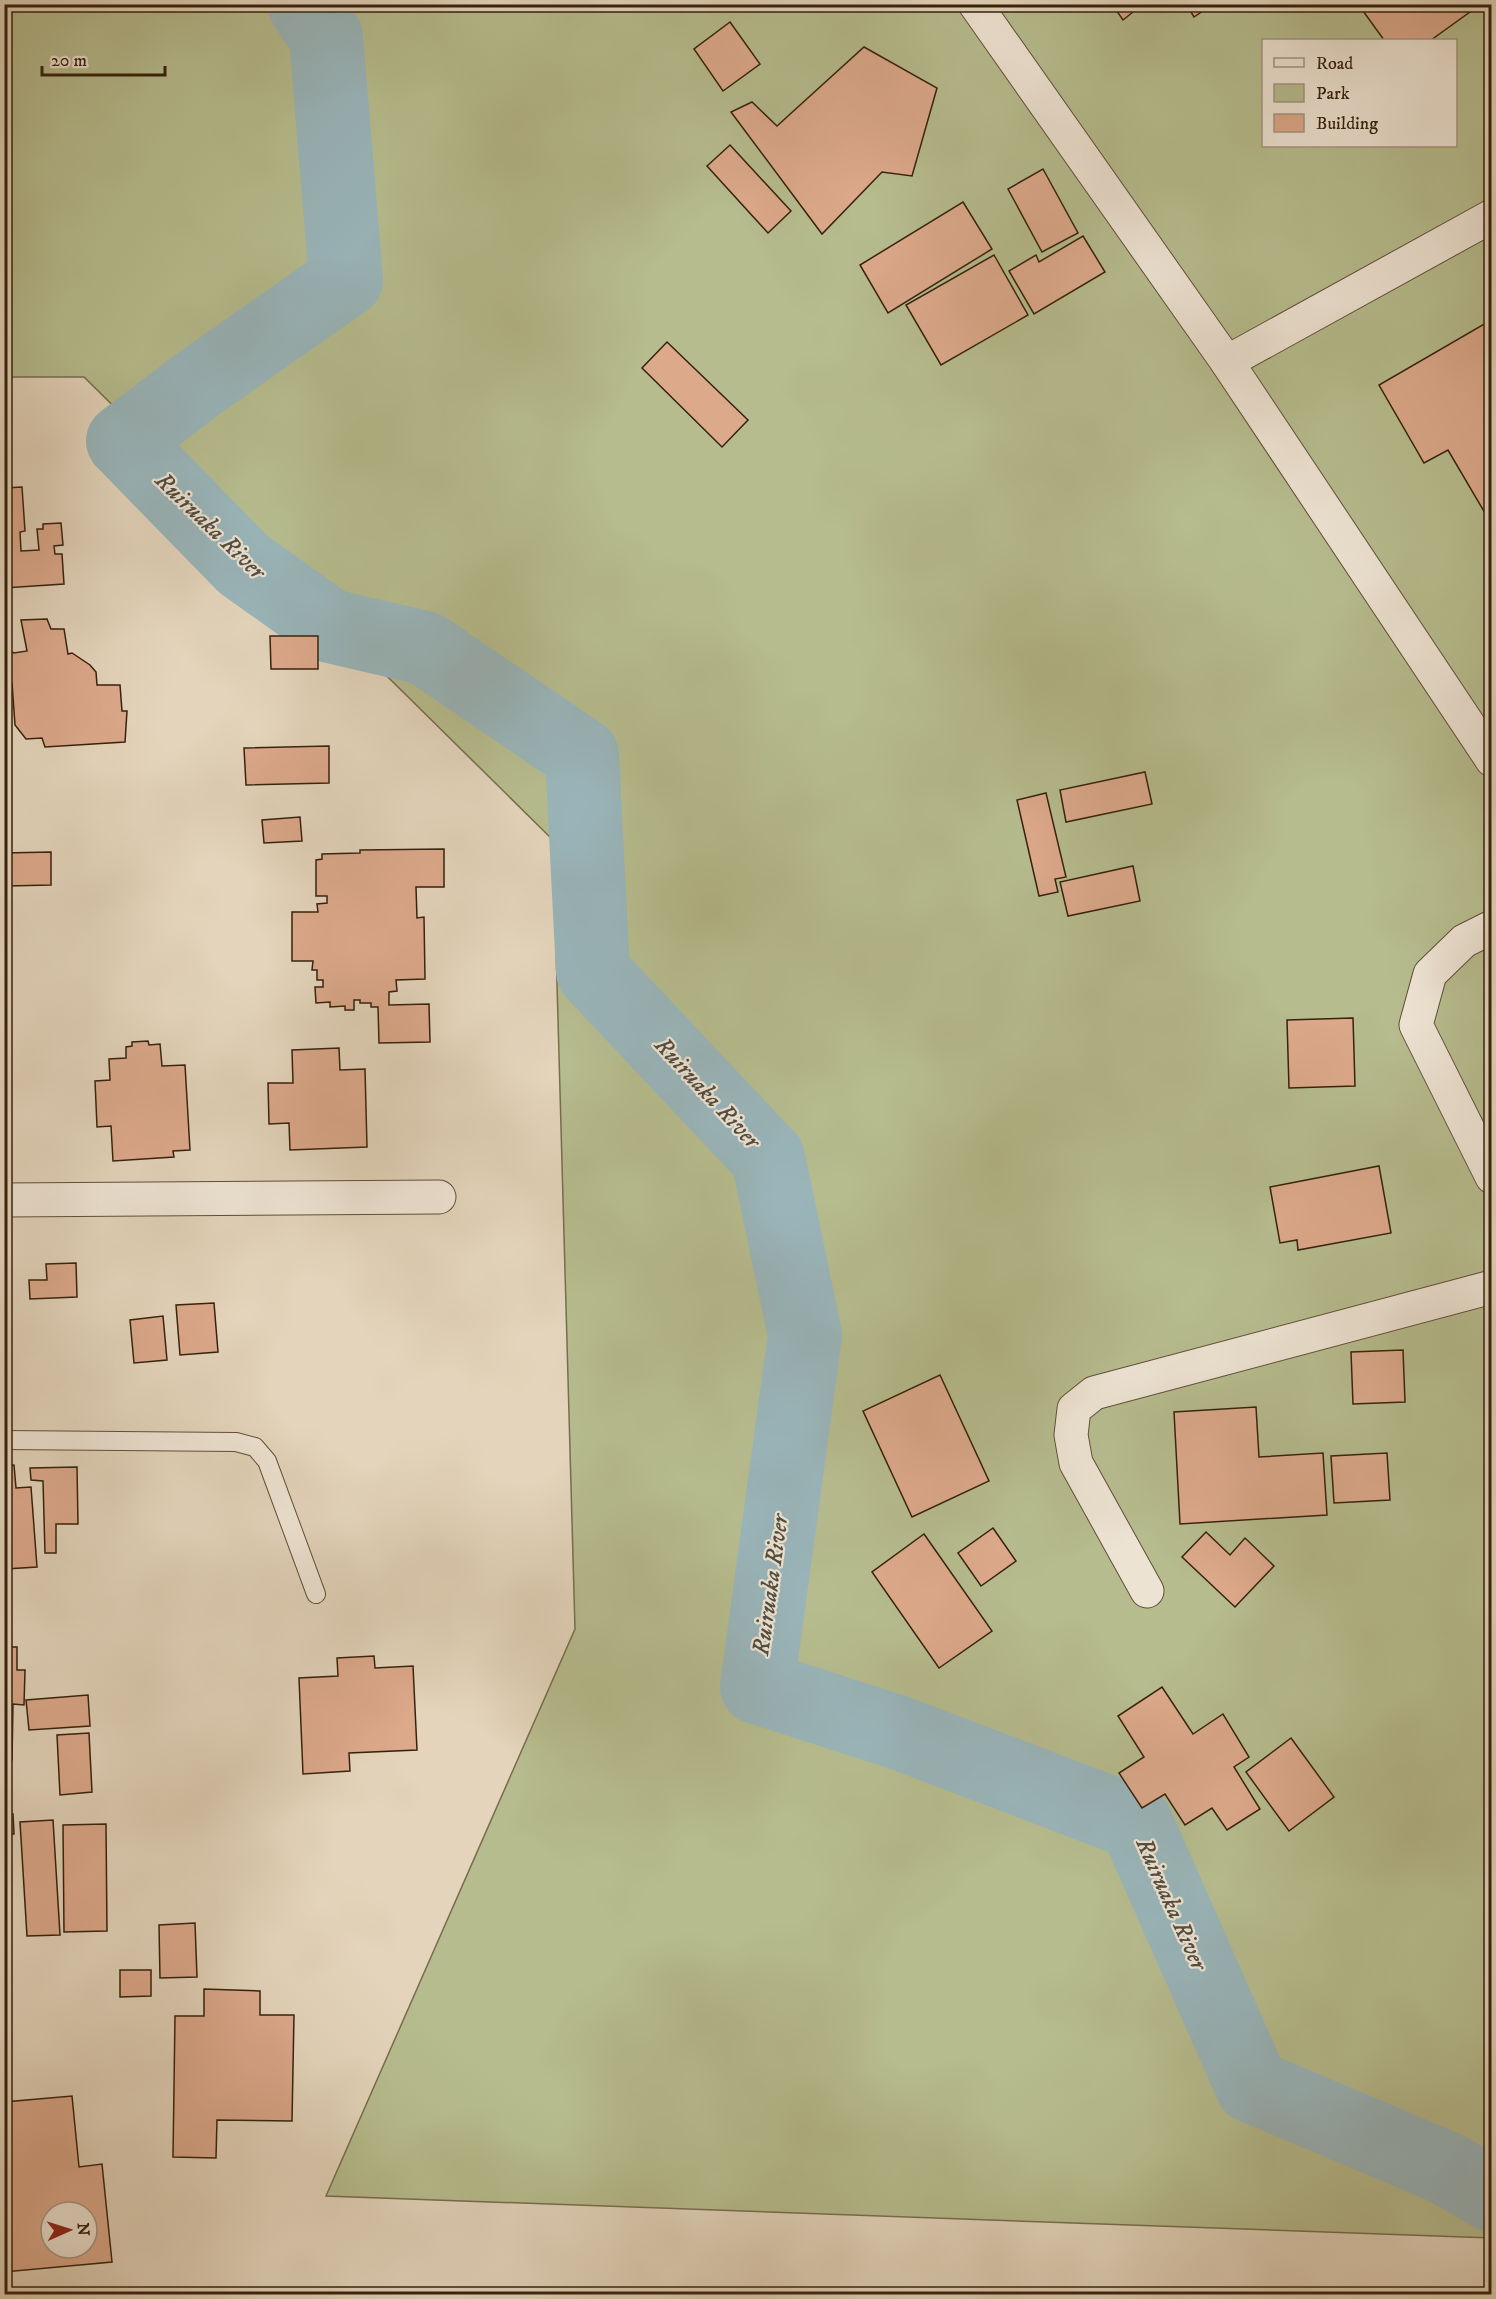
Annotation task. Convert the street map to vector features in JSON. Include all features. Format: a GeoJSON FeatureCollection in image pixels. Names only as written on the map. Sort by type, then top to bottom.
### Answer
{"type":"FeatureCollection","features":[{"type":"Feature","properties":{"kind":"street"},"geometry":{"type":"LineString","coordinates":[[975,4],[1227,362],[1491,760]]}},
{"type":"Feature","properties":{"kind":"street"},"geometry":{"type":"LineString","coordinates":[[1227,362],[1491,216]]}},
{"type":"Feature","properties":{"kind":"street"},"geometry":{"type":"LineString","coordinates":[[1491,927],[1464,941],[1430,974],[1416,1025],[1491,1177]]}},
{"type":"Feature","properties":{"kind":"street"},"geometry":{"type":"LineString","coordinates":[[4,1200],[439,1197]]}},
{"type":"Feature","properties":{"kind":"street"},"geometry":{"type":"LineString","coordinates":[[1147,1591],[1077,1463],[1071,1435],[1074,1409],[1094,1393],[1491,1287]]}},
{"type":"Feature","properties":{"kind":"lane"},"geometry":{"type":"LineString","coordinates":[[4,1440],[236,1442],[255,1447],[267,1461],[316,1594]]}},
{"type":"Feature","properties":{"kind":"green space"},"geometry":{"type":"Polygon","coordinates":[[[4,5],[1491,5],[1491,2238],[326,2196],[575,1629],[553,840],[84,377],[5,377],[4,5]]]}},
{"type":"Feature","properties":{"kind":"building"},"geometry":{"type":"Polygon","coordinates":[[[1112,4],[1143,4],[1123,20],[1112,4]]]}},
{"type":"Feature","properties":{"kind":"building"},"geometry":{"type":"Polygon","coordinates":[[[1186,4],[1213,4],[1194,17],[1186,4]]]}},
{"type":"Feature","properties":{"kind":"building"},"geometry":{"type":"Polygon","coordinates":[[[1358,4],[1481,4],[1432,39],[1383,39],[1358,4]]]}},
{"type":"Feature","properties":{"kind":"building"},"geometry":{"type":"Polygon","coordinates":[[[730,22],[760,64],[723,91],[694,49],[730,22]]]}},
{"type":"Feature","properties":{"kind":"building"},"geometry":{"type":"Polygon","coordinates":[[[864,47],[937,88],[912,176],[882,172],[822,234],[731,112],[752,102],[777,126],[864,47]]]}},
{"type":"Feature","properties":{"kind":"building"},"geometry":{"type":"Polygon","coordinates":[[[730,145],[791,211],[768,233],[707,166],[730,145]]]}},
{"type":"Feature","properties":{"kind":"building"},"geometry":{"type":"Polygon","coordinates":[[[1043,169],[1078,233],[1042,252],[1008,189],[1043,169]]]}},
{"type":"Feature","properties":{"kind":"building"},"geometry":{"type":"Polygon","coordinates":[[[963,202],[992,249],[888,313],[860,265],[963,202]]]}},
{"type":"Feature","properties":{"kind":"building"},"geometry":{"type":"Polygon","coordinates":[[[1083,236],[1105,272],[1034,314],[1009,271],[1036,255],[1039,262],[1083,236]]]}},
{"type":"Feature","properties":{"kind":"building"},"geometry":{"type":"Polygon","coordinates":[[[994,255],[1028,315],[941,365],[906,305],[994,255]]]}},
{"type":"Feature","properties":{"kind":"building"},"geometry":{"type":"Polygon","coordinates":[[[1486,323],[1492,333],[1492,525],[1448,450],[1424,463],[1379,385],[1486,323]]]}},
{"type":"Feature","properties":{"kind":"building"},"geometry":{"type":"Polygon","coordinates":[[[667,342],[748,420],[722,447],[642,368],[667,342]]]}},
{"type":"Feature","properties":{"kind":"building"},"geometry":{"type":"Polygon","coordinates":[[[22,487],[25,531],[20,532],[21,551],[39,550],[37,529],[43,529],[43,524],[61,523],[63,545],[54,546],[55,554],[62,554],[64,584],[4,588],[4,488],[22,487]]]}},
{"type":"Feature","properties":{"kind":"building"},"geometry":{"type":"Polygon","coordinates":[[[47,619],[51,629],[64,629],[68,654],[72,653],[90,665],[96,672],[97,685],[120,685],[122,711],[127,711],[125,742],[45,747],[42,738],[26,739],[15,725],[12,683],[4,684],[4,646],[14,653],[27,651],[21,620],[47,619]]]}},
{"type":"Feature","properties":{"kind":"building"},"geometry":{"type":"Polygon","coordinates":[[[270,636],[318,636],[318,669],[271,669],[270,636]]]}},
{"type":"Feature","properties":{"kind":"building"},"geometry":{"type":"Polygon","coordinates":[[[329,746],[329,783],[246,785],[244,748],[329,746]]]}},
{"type":"Feature","properties":{"kind":"building"},"geometry":{"type":"Polygon","coordinates":[[[1145,772],[1152,804],[1066,822],[1060,790],[1145,772]]]}},
{"type":"Feature","properties":{"kind":"building"},"geometry":{"type":"Polygon","coordinates":[[[1046,793],[1066,877],[1055,879],[1058,892],[1039,896],[1017,800],[1046,793]]]}},
{"type":"Feature","properties":{"kind":"building"},"geometry":{"type":"Polygon","coordinates":[[[300,817],[302,841],[264,843],[262,820],[300,817]]]}},
{"type":"Feature","properties":{"kind":"building"},"geometry":{"type":"Polygon","coordinates":[[[444,849],[444,887],[416,887],[417,918],[424,917],[425,979],[396,980],[397,991],[389,992],[389,1005],[429,1004],[430,1042],[379,1043],[378,1007],[371,1007],[371,1003],[360,1003],[360,1000],[354,1000],[354,1010],[345,1010],[345,1006],[330,1007],[330,1002],[316,1003],[315,987],[323,987],[323,980],[317,980],[317,970],[312,970],[313,961],[292,961],[292,912],[318,912],[317,904],[327,903],[327,896],[316,896],[316,860],[322,859],[322,854],[360,853],[360,850],[444,849]]]}},
{"type":"Feature","properties":{"kind":"building"},"geometry":{"type":"Polygon","coordinates":[[[51,852],[51,885],[7,886],[7,879],[4,879],[4,853],[51,852]]]}},
{"type":"Feature","properties":{"kind":"building"},"geometry":{"type":"Polygon","coordinates":[[[1133,866],[1140,901],[1068,916],[1060,882],[1133,866]]]}},
{"type":"Feature","properties":{"kind":"building"},"geometry":{"type":"Polygon","coordinates":[[[1353,1018],[1355,1086],[1289,1088],[1287,1020],[1353,1018]]]}},
{"type":"Feature","properties":{"kind":"building"},"geometry":{"type":"Polygon","coordinates":[[[148,1041],[149,1045],[160,1044],[162,1066],[185,1065],[190,1150],[173,1151],[174,1157],[113,1161],[111,1126],[97,1127],[95,1081],[110,1080],[109,1059],[126,1058],[126,1047],[132,1046],[132,1042],[148,1041]]]}},
{"type":"Feature","properties":{"kind":"building"},"geometry":{"type":"Polygon","coordinates":[[[339,1048],[340,1070],[365,1069],[367,1147],[290,1150],[289,1123],[269,1124],[268,1083],[293,1083],[292,1050],[339,1048]]]}},
{"type":"Feature","properties":{"kind":"building"},"geometry":{"type":"Polygon","coordinates":[[[1379,1166],[1391,1233],[1298,1250],[1297,1240],[1280,1243],[1270,1187],[1379,1166]]]}},
{"type":"Feature","properties":{"kind":"building"},"geometry":{"type":"Polygon","coordinates":[[[76,1263],[77,1297],[30,1299],[29,1280],[47,1280],[46,1264],[76,1263]]]}},
{"type":"Feature","properties":{"kind":"building"},"geometry":{"type":"Polygon","coordinates":[[[214,1303],[218,1352],[180,1355],[176,1305],[214,1303]]]}},
{"type":"Feature","properties":{"kind":"building"},"geometry":{"type":"Polygon","coordinates":[[[163,1316],[167,1360],[134,1363],[130,1320],[163,1316]]]}},
{"type":"Feature","properties":{"kind":"building"},"geometry":{"type":"Polygon","coordinates":[[[1403,1350],[1405,1402],[1353,1404],[1351,1352],[1403,1350]]]}},
{"type":"Feature","properties":{"kind":"building"},"geometry":{"type":"Polygon","coordinates":[[[940,1375],[989,1481],[912,1517],[863,1411],[940,1375]]]}},
{"type":"Feature","properties":{"kind":"building"},"geometry":{"type":"Polygon","coordinates":[[[1256,1407],[1259,1457],[1323,1453],[1327,1515],[1180,1524],[1174,1412],[1256,1407]]]}},
{"type":"Feature","properties":{"kind":"building"},"geometry":{"type":"Polygon","coordinates":[[[1387,1453],[1390,1500],[1334,1503],[1331,1456],[1387,1453]]]}},
{"type":"Feature","properties":{"kind":"building"},"geometry":{"type":"Polygon","coordinates":[[[14,1465],[16,1488],[31,1487],[37,1567],[6,1569],[10,1604],[4,1604],[4,1466],[14,1465]]]}},
{"type":"Feature","properties":{"kind":"building"},"geometry":{"type":"Polygon","coordinates":[[[77,1467],[78,1524],[56,1524],[56,1553],[45,1553],[43,1481],[31,1480],[30,1468],[77,1467]]]}},
{"type":"Feature","properties":{"kind":"building"},"geometry":{"type":"Polygon","coordinates":[[[993,1528],[1016,1561],[981,1586],[958,1553],[993,1528]]]}},
{"type":"Feature","properties":{"kind":"building"},"geometry":{"type":"Polygon","coordinates":[[[1206,1532],[1230,1555],[1245,1538],[1274,1566],[1235,1607],[1182,1557],[1206,1532]]]}},
{"type":"Feature","properties":{"kind":"building"},"geometry":{"type":"Polygon","coordinates":[[[924,1534],[992,1631],[939,1668],[872,1572],[924,1534]]]}},
{"type":"Feature","properties":{"kind":"building"},"geometry":{"type":"Polygon","coordinates":[[[4,1647],[17,1647],[17,1670],[25,1670],[24,1705],[13,1704],[12,1760],[4,1760],[4,1647]]]}},
{"type":"Feature","properties":{"kind":"building"},"geometry":{"type":"Polygon","coordinates":[[[374,1656],[375,1668],[413,1666],[417,1750],[349,1753],[350,1771],[303,1774],[299,1678],[338,1676],[337,1658],[374,1656]]]}},
{"type":"Feature","properties":{"kind":"building"},"geometry":{"type":"Polygon","coordinates":[[[1162,1687],[1193,1734],[1223,1714],[1249,1757],[1234,1767],[1260,1809],[1227,1830],[1212,1808],[1185,1825],[1165,1794],[1142,1808],[1119,1773],[1144,1757],[1118,1716],[1162,1687]]]}},
{"type":"Feature","properties":{"kind":"building"},"geometry":{"type":"Polygon","coordinates":[[[88,1695],[90,1726],[29,1730],[26,1700],[88,1695]]]}},
{"type":"Feature","properties":{"kind":"building"},"geometry":{"type":"Polygon","coordinates":[[[89,1733],[92,1792],[60,1795],[57,1735],[89,1733]]]}},
{"type":"Feature","properties":{"kind":"building"},"geometry":{"type":"Polygon","coordinates":[[[1291,1738],[1334,1797],[1289,1831],[1246,1772],[1291,1738]]]}},
{"type":"Feature","properties":{"kind":"building"},"geometry":{"type":"Polygon","coordinates":[[[13,1814],[14,1834],[4,1834],[4,1815],[13,1814]]]}},
{"type":"Feature","properties":{"kind":"building"},"geometry":{"type":"Polygon","coordinates":[[[53,1820],[60,1935],[27,1936],[20,1822],[53,1820]]]}},
{"type":"Feature","properties":{"kind":"building"},"geometry":{"type":"Polygon","coordinates":[[[106,1824],[107,1931],[64,1932],[63,1825],[106,1824]]]}},
{"type":"Feature","properties":{"kind":"building"},"geometry":{"type":"Polygon","coordinates":[[[195,1923],[197,1977],[160,1978],[159,1925],[195,1923]]]}},
{"type":"Feature","properties":{"kind":"building"},"geometry":{"type":"Polygon","coordinates":[[[120,1970],[151,1970],[151,1996],[120,1997],[120,1970]]]}},
{"type":"Feature","properties":{"kind":"building"},"geometry":{"type":"Polygon","coordinates":[[[204,1989],[260,1991],[260,2015],[294,2015],[292,2121],[217,2120],[216,2158],[173,2157],[175,2016],[204,2016],[204,1989]]]}},
{"type":"Feature","properties":{"kind":"building"},"geometry":{"type":"Polygon","coordinates":[[[72,2096],[79,2167],[102,2164],[112,2262],[4,2272],[4,2102],[72,2096]]]}},
{"type":"Feature","properties":{"kind":"waterway","name":"Ruiruaka River"},"geometry":{"type":"LineString","coordinates":[[304,4],[326,37],[346,280],[198,384],[123,441],[243,564],[330,626],[425,648],[582,755],[593,972],[768,1158],[805,1335],[757,1687],[900,1733],[1136,1823],[1252,2086],[1446,2168],[1492,2195]]}}]}
